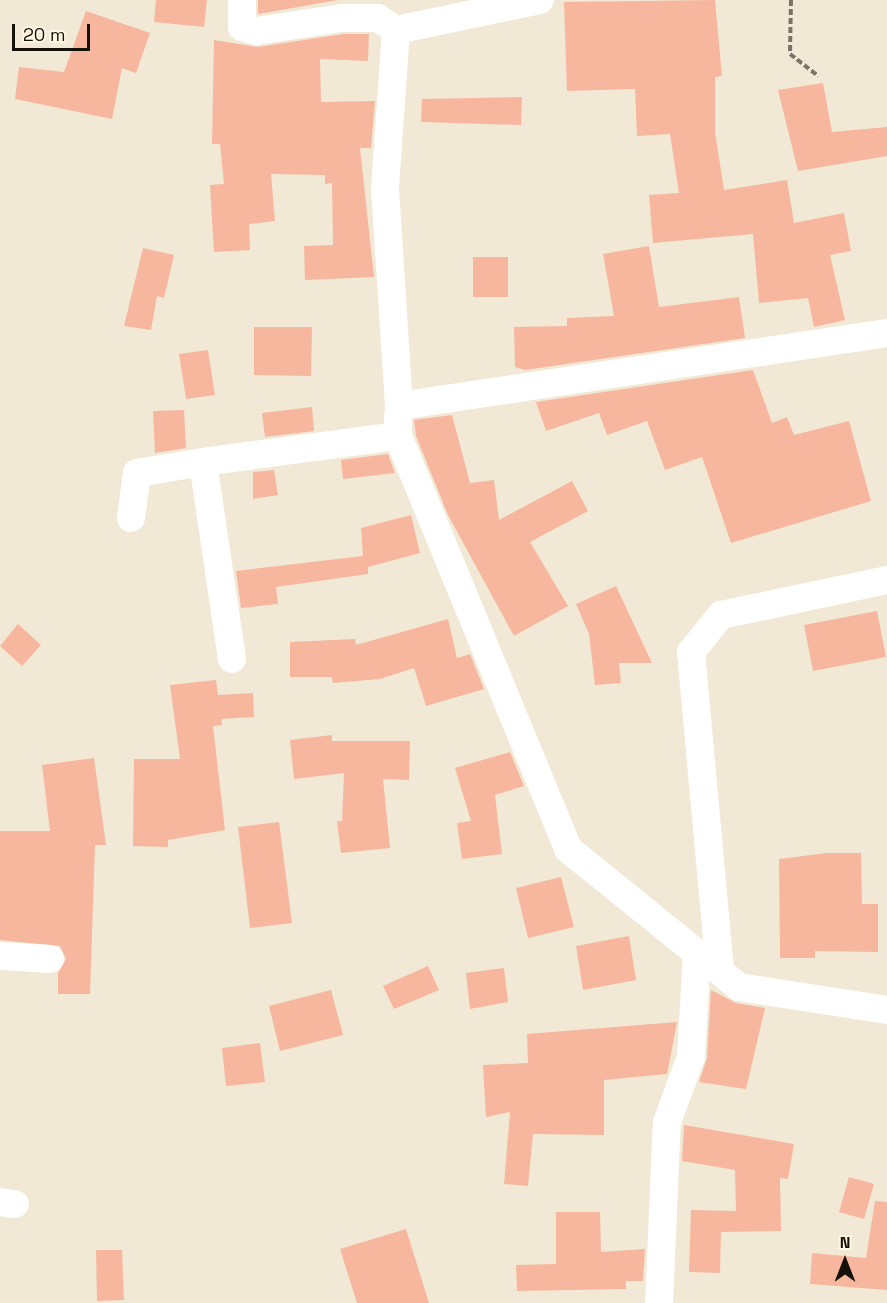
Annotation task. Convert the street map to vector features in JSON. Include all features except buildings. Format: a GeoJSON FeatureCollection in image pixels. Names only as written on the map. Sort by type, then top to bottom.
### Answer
{"type":"FeatureCollection","features":[{"type":"Feature","properties":{"kind":"street"},"geometry":{"type":"LineString","coordinates":[[242,0],[242,27],[256,31],[342,18],[378,18],[396,30],[540,0]]}},
{"type":"Feature","properties":{"kind":"street"},"geometry":{"type":"LineString","coordinates":[[396,30],[385,189],[399,406],[398,436],[568,849],[739,987],[887,1010]]}},
{"type":"Feature","properties":{"kind":"street"},"geometry":{"type":"LineString","coordinates":[[399,406],[563,377],[887,333]]}},
{"type":"Feature","properties":{"kind":"street"},"geometry":{"type":"LineString","coordinates":[[131,518],[137,473],[398,436]]}},
{"type":"Feature","properties":{"kind":"street"},"geometry":{"type":"LineString","coordinates":[[203,462],[232,659]]}},
{"type":"Feature","properties":{"kind":"street"},"geometry":{"type":"LineString","coordinates":[[720,971],[691,652],[721,615],[887,580]]}},
{"type":"Feature","properties":{"kind":"street"},"geometry":{"type":"LineString","coordinates":[[659,1303],[667,1122],[691,1057],[697,953]]}},
{"type":"Feature","properties":{"kind":"street"},"geometry":{"type":"LineString","coordinates":[[0,956],[50,959]]}},
{"type":"Feature","properties":{"kind":"path"},"geometry":{"type":"LineString","coordinates":[[791,0],[790,54],[818,76]]}}]}
